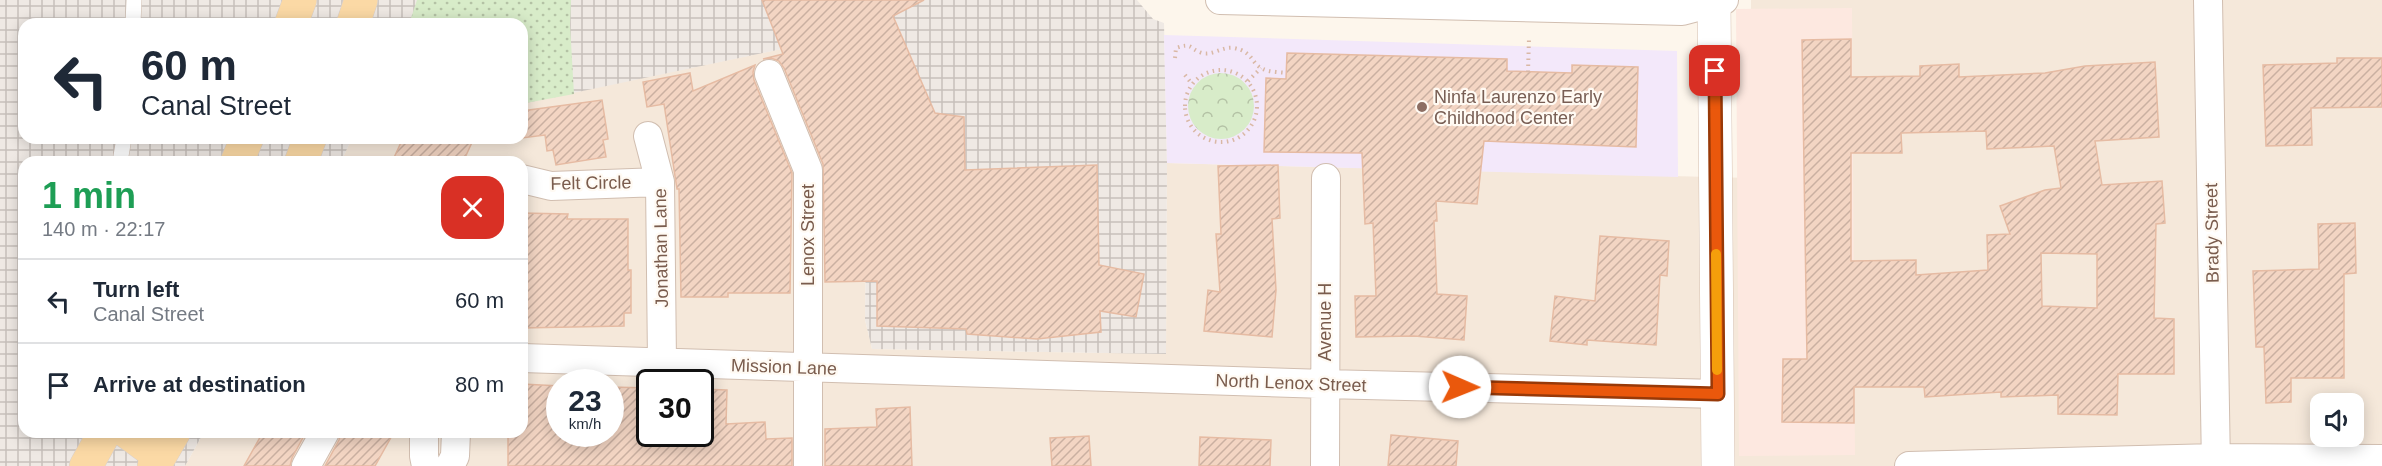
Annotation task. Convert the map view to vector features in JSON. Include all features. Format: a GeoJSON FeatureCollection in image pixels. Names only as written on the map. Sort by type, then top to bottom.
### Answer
{"type":"FeatureCollection","features":[{"type":"Feature","properties":{"kind":"main road"},"geometry":{"type":"LineString","coordinates":[[293,18],[300,0]]}},
{"type":"Feature","properties":{"kind":"main road"},"geometry":{"type":"LineString","coordinates":[[355,18],[361,0]]}},
{"type":"Feature","properties":{"kind":"main road"},"geometry":{"type":"LineString","coordinates":[[86,466],[102,438]]}},
{"type":"Feature","properties":{"kind":"main road"},"geometry":{"type":"LineString","coordinates":[[138,438],[163,451]]}},
{"type":"Feature","properties":{"kind":"street"},"geometry":{"type":"LineString","coordinates":[[1220,0],[1672,10],[1682,10],[1718,0],[1718,466]]}},
{"type":"Feature","properties":{"kind":"street","name":"Brady Street"},"geometry":{"type":"LineString","coordinates":[[2208,0],[2216,462]]}},
{"type":"Feature","properties":{"kind":"street","name":"Lenox Street"},"geometry":{"type":"LineString","coordinates":[[769,74],[808,170],[808,369]]}},
{"type":"Feature","properties":{"kind":"street","name":"Jonathan Lane"},"geometry":{"type":"LineString","coordinates":[[648,136],[660,182],[662,362]]}},
{"type":"Feature","properties":{"kind":"street","name":"Avenue H"},"geometry":{"type":"LineString","coordinates":[[1325,466],[1326,178]]}},
{"type":"Feature","properties":{"kind":"street","name":"Felt Circle"},"geometry":{"type":"LineString","coordinates":[[528,180],[551,186],[660,182]]}},
{"type":"Feature","properties":{"kind":"street","name":"Mission Lane"},"geometry":{"type":"LineString","coordinates":[[528,358],[808,369],[866,369]]}},
{"type":"Feature","properties":{"kind":"street"},"geometry":{"type":"LineString","coordinates":[[808,369],[808,466]]}},
{"type":"Feature","properties":{"kind":"street","name":"North Lenox Street"},"geometry":{"type":"LineString","coordinates":[[866,369],[1718,394]]}},
{"type":"Feature","properties":{"kind":"street"},"geometry":{"type":"LineString","coordinates":[[306,466],[322,438]]}},
{"type":"Feature","properties":{"kind":"street"},"geometry":{"type":"LineString","coordinates":[[424,438],[426,466]]}},
{"type":"Feature","properties":{"kind":"street"},"geometry":{"type":"LineString","coordinates":[[450,466],[455,456],[456,438]]}},
{"type":"Feature","properties":{"kind":"street"},"geometry":{"type":"LineString","coordinates":[[1909,466],[2382,459]]}},
{"type":"Feature","properties":{"kind":"lane"},"geometry":{"type":"LineString","coordinates":[[133,18],[134,0]]}},
{"type":"Feature","properties":{"kind":"path"},"geometry":{"type":"LineString","coordinates":[[1528,72],[1529,38]]}},
{"type":"Feature","properties":{"kind":"path"},"geometry":{"type":"LineString","coordinates":[[1175,58],[1176,48],[1184,45],[1191,46],[1200,53],[1208,54],[1230,47],[1244,51],[1261,68],[1286,73]]}},
{"type":"Feature","properties":{"kind":"path"},"geometry":{"type":"LineString","coordinates":[[1248,81],[1261,68]]}},
{"type":"Feature","properties":{"kind":"path"},"geometry":{"type":"LineString","coordinates":[[1216,70],[1228,70],[1248,81],[1257,104],[1250,128],[1241,136],[1230,141],[1217,142],[1205,139],[1195,132],[1188,122],[1185,99],[1192,84],[1205,73],[1216,70]]}},
{"type":"Feature","properties":{"kind":"path"},"geometry":{"type":"LineString","coordinates":[[1185,75],[1192,84]]}},
{"type":"Feature","properties":{"kind":"shaded area"},"geometry":{"type":"Polygon","coordinates":[[[0,0],[1137,0],[1153,19],[1164,23],[1167,163],[1166,354],[872,349],[865,320],[867,153],[820,41],[528,103],[528,18],[18,18],[18,144],[349,144],[344,156],[18,156],[18,438],[201,438],[185,466],[0,466],[0,0]]]}},
{"type":"Feature","properties":{"kind":"shaded area"},"geometry":{"type":"Polygon","coordinates":[[[1751,0],[2382,0],[2382,466],[185,466],[201,438],[528,438],[528,156],[344,156],[349,144],[528,144],[528,102],[820,41],[867,153],[865,320],[872,349],[1166,354],[1167,163],[1750,178],[1751,0]]]}},
{"type":"Feature","properties":{"kind":"shaded area"},"geometry":{"type":"Polygon","coordinates":[[[1852,8],[1855,455],[1739,456],[1736,9],[1852,8]]]}},
{"type":"Feature","properties":{"kind":"shaded area","name":"Ninfa Laurenzo Early Childhood Center"},"geometry":{"type":"Polygon","coordinates":[[[1164,35],[1677,51],[1678,177],[1167,163],[1164,35]]]}},
{"type":"Feature","properties":{"kind":"green space"},"geometry":{"type":"Polygon","coordinates":[[[417,0],[571,0],[574,94],[528,103],[528,18],[411,18],[417,0]]]}},
{"type":"Feature","properties":{"kind":"green space"},"geometry":{"type":"Polygon","coordinates":[[[1221,73],[1233,76],[1244,83],[1251,94],[1254,106],[1251,118],[1244,129],[1233,136],[1221,139],[1209,136],[1198,129],[1191,118],[1188,106],[1191,94],[1198,83],[1209,76],[1221,73]]]}},
{"type":"Feature","properties":{"kind":"building"},"geometry":{"type":"Polygon","coordinates":[[[762,0],[924,0],[893,16],[935,113],[964,117],[965,170],[1097,165],[1099,265],[1144,274],[1136,317],[1100,311],[1101,332],[1037,339],[967,334],[966,329],[877,326],[877,281],[825,282],[823,164],[784,68],[779,61],[771,58],[763,59],[783,54],[762,0]]]}},
{"type":"Feature","properties":{"kind":"building"},"geometry":{"type":"Polygon","coordinates":[[[1851,39],[1851,77],[1920,76],[1920,66],[1959,64],[1959,77],[2045,73],[2085,66],[2155,62],[2159,137],[2095,141],[2102,185],[2162,181],[2165,223],[2156,224],[2154,318],[2174,319],[2174,374],[2118,374],[2117,415],[2058,414],[2058,395],[2001,397],[2001,392],[1925,397],[1924,387],[1854,387],[1854,423],[1782,422],[1783,359],[1807,359],[1802,40],[1851,39]],[[1986,131],[1901,133],[1902,153],[1851,153],[1851,261],[1916,260],[1916,275],[1988,270],[1987,235],[2010,234],[2000,206],[2045,190],[2061,188],[2054,146],[1987,149],[1986,131]],[[2041,253],[2042,306],[2097,308],[2097,254],[2041,253]]]}},
{"type":"Feature","properties":{"kind":"building"},"geometry":{"type":"Polygon","coordinates":[[[1287,53],[1507,59],[1507,71],[1572,73],[1572,65],[1638,67],[1636,147],[1484,141],[1477,204],[1436,201],[1437,221],[1434,221],[1437,294],[1467,296],[1464,340],[1414,336],[1356,337],[1355,296],[1376,296],[1373,223],[1365,224],[1362,153],[1264,152],[1266,78],[1286,79],[1287,53]]]}},
{"type":"Feature","properties":{"kind":"building"},"geometry":{"type":"Polygon","coordinates":[[[2337,58],[2382,58],[2382,107],[2311,108],[2312,145],[2266,146],[2263,65],[2337,63],[2337,58]]]}},
{"type":"Feature","properties":{"kind":"building"},"geometry":{"type":"Polygon","coordinates":[[[755,65],[754,80],[792,173],[790,293],[728,293],[728,297],[681,297],[679,189],[677,189],[664,104],[647,107],[643,82],[690,73],[693,91],[755,65]]]}},
{"type":"Feature","properties":{"kind":"building"},"geometry":{"type":"Polygon","coordinates":[[[602,100],[608,139],[603,140],[606,157],[556,165],[553,150],[547,151],[545,135],[528,137],[528,110],[602,100]]]}},
{"type":"Feature","properties":{"kind":"building"},"geometry":{"type":"Polygon","coordinates":[[[400,144],[471,144],[466,156],[395,156],[400,144]]]}},
{"type":"Feature","properties":{"kind":"building"},"geometry":{"type":"Polygon","coordinates":[[[1278,165],[1280,218],[1272,219],[1276,290],[1272,337],[1204,331],[1208,290],[1220,292],[1216,234],[1221,234],[1218,166],[1278,165]]]}},
{"type":"Feature","properties":{"kind":"building"},"geometry":{"type":"Polygon","coordinates":[[[528,213],[568,214],[567,219],[628,219],[631,313],[624,313],[624,326],[528,328],[528,213]]]}},
{"type":"Feature","properties":{"kind":"building"},"geometry":{"type":"Polygon","coordinates":[[[2355,223],[2356,273],[2344,274],[2344,378],[2291,378],[2291,402],[2266,403],[2264,347],[2256,347],[2253,271],[2319,269],[2318,224],[2355,223]]]}},
{"type":"Feature","properties":{"kind":"building"},"geometry":{"type":"Polygon","coordinates":[[[1600,236],[1669,241],[1667,276],[1660,275],[1656,345],[1587,340],[1587,345],[1550,341],[1555,296],[1595,301],[1600,236]]]}},
{"type":"Feature","properties":{"kind":"building"},"geometry":{"type":"Polygon","coordinates":[[[528,384],[546,385],[546,447],[624,447],[624,387],[636,388],[636,447],[714,447],[714,390],[727,390],[726,424],[765,422],[766,439],[792,438],[792,466],[508,466],[508,438],[528,438],[528,384]]]}},
{"type":"Feature","properties":{"kind":"building"},"geometry":{"type":"Polygon","coordinates":[[[910,407],[912,466],[825,466],[825,429],[877,427],[876,409],[910,407]]]}},
{"type":"Feature","properties":{"kind":"building"},"geometry":{"type":"Polygon","coordinates":[[[1391,435],[1458,441],[1456,466],[1388,466],[1391,435]]]}},
{"type":"Feature","properties":{"kind":"building"},"geometry":{"type":"Polygon","coordinates":[[[1089,436],[1091,466],[1052,466],[1050,438],[1089,436]]]}},
{"type":"Feature","properties":{"kind":"building"},"geometry":{"type":"Polygon","coordinates":[[[1200,437],[1271,440],[1270,466],[1199,466],[1200,437]]]}},
{"type":"Feature","properties":{"kind":"building"},"geometry":{"type":"Polygon","coordinates":[[[260,438],[303,438],[290,466],[244,466],[260,438]]]}},
{"type":"Feature","properties":{"kind":"building"},"geometry":{"type":"Polygon","coordinates":[[[340,438],[391,438],[375,466],[325,466],[340,438]]]}},
{"type":"Feature","properties":{"kind":"slow traffic"},"geometry":{"type":"LineString","coordinates":[[1716,254],[1717,370]]}},
{"type":"Feature","properties":{"kind":"place","name":"Ninfa Laurenzo Early Childhood Center"},"geometry":{"type":"Point","coordinates":[1422,107]}},
{"type":"Feature","properties":{"kind":"route"},"geometry":{"type":"LineString","coordinates":[[1460,387],[1718,394],[1715,71]]}}]}
